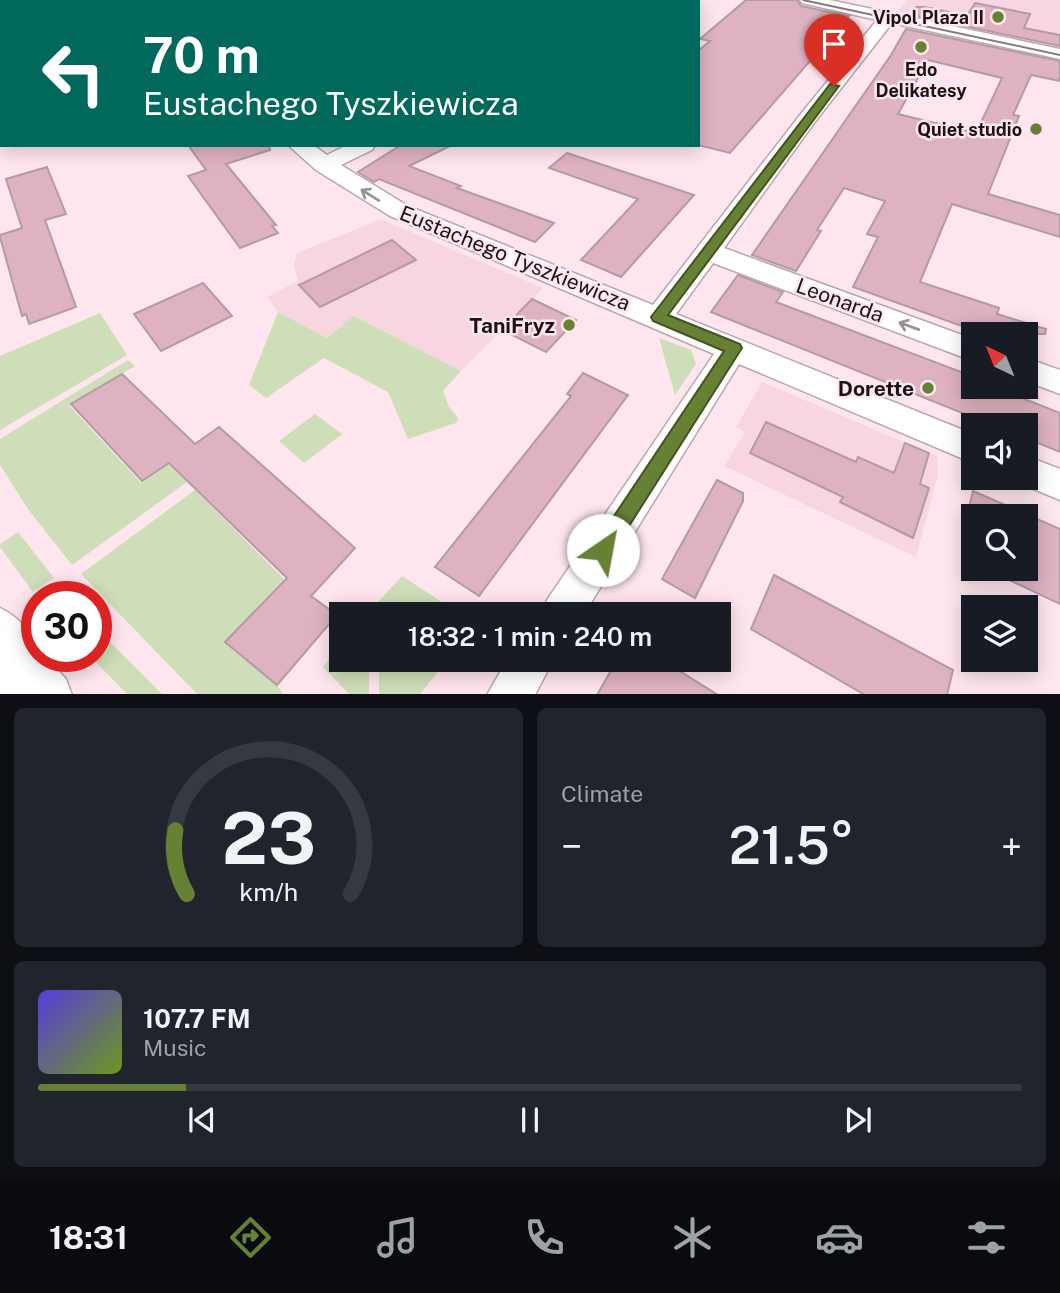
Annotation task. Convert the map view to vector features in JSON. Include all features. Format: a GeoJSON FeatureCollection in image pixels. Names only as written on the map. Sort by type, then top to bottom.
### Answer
{"type":"FeatureCollection","features":[{"type":"Feature","properties":{"kind":"street"},"geometry":{"type":"LineString","coordinates":[[808,0],[1060,54]]}},
{"type":"Feature","properties":{"kind":"street"},"geometry":{"type":"LineString","coordinates":[[659,317],[888,17]]}},
{"type":"Feature","properties":{"kind":"street","name":"Eustachego Tyszkiewicza"},"geometry":{"type":"LineString","coordinates":[[302,147],[324,165],[399,211],[961,444]]}},
{"type":"Feature","properties":{"kind":"street"},"geometry":{"type":"LineString","coordinates":[[324,165],[360,147]]}},
{"type":"Feature","properties":{"kind":"street","name":"Leonarda"},"geometry":{"type":"LineString","coordinates":[[707,251],[961,346]]}},
{"type":"Feature","properties":{"kind":"street"},"geometry":{"type":"LineString","coordinates":[[569,602],[734,348]]}},
{"type":"Feature","properties":{"kind":"street"},"geometry":{"type":"LineString","coordinates":[[1038,374],[1060,382]]}},
{"type":"Feature","properties":{"kind":"street"},"geometry":{"type":"LineString","coordinates":[[1038,476],[1060,485]]}},
{"type":"Feature","properties":{"kind":"street"},"geometry":{"type":"LineString","coordinates":[[0,629],[26,682]]}},
{"type":"Feature","properties":{"kind":"street"},"geometry":{"type":"LineString","coordinates":[[510,694],[524,672]]}},
{"type":"Feature","properties":{"kind":"shaded area"},"geometry":{"type":"Polygon","coordinates":[[[908,0],[1060,0],[1060,47],[897,12],[908,0]]]}},
{"type":"Feature","properties":{"kind":"shaded area"},"geometry":{"type":"Polygon","coordinates":[[[381,219],[543,288],[461,371],[355,316],[327,338],[278,312],[267,297],[298,281],[294,265],[297,253],[381,219]]]}},
{"type":"Feature","properties":{"kind":"shaded area"},"geometry":{"type":"Polygon","coordinates":[[[762,382],[937,456],[938,475],[916,557],[724,466],[745,432],[736,427],[762,382]]]}},
{"type":"Feature","properties":{"kind":"green space"},"geometry":{"type":"Polygon","coordinates":[[[278,312],[327,338],[354,316],[461,371],[443,391],[449,407],[458,418],[456,423],[408,439],[388,392],[324,358],[266,398],[249,385],[278,312]]]}},
{"type":"Feature","properties":{"kind":"green space"},"geometry":{"type":"Polygon","coordinates":[[[100,313],[127,355],[0,430],[0,356],[100,313]]]}},
{"type":"Feature","properties":{"kind":"green space"},"geometry":{"type":"Polygon","coordinates":[[[659,338],[691,350],[696,364],[675,395],[659,338]]]}},
{"type":"Feature","properties":{"kind":"green space"},"geometry":{"type":"Polygon","coordinates":[[[128,360],[135,366],[69,405],[141,483],[168,464],[187,482],[72,565],[28,509],[0,465],[0,439],[128,360]]]}},
{"type":"Feature","properties":{"kind":"green space"},"geometry":{"type":"Polygon","coordinates":[[[315,414],[342,434],[304,463],[279,441],[315,414]]]}},
{"type":"Feature","properties":{"kind":"green space"},"geometry":{"type":"Polygon","coordinates":[[[195,490],[284,579],[225,642],[277,685],[283,694],[197,694],[112,606],[112,581],[88,581],[81,574],[195,490]]]}},
{"type":"Feature","properties":{"kind":"green space"},"geometry":{"type":"Polygon","coordinates":[[[18,532],[54,578],[50,581],[25,581],[0,544],[18,532]]]}},
{"type":"Feature","properties":{"kind":"green space"},"geometry":{"type":"Polygon","coordinates":[[[402,576],[442,602],[378,602],[402,576]]]}},
{"type":"Feature","properties":{"kind":"green space"},"geometry":{"type":"Polygon","coordinates":[[[112,644],[162,694],[127,694],[106,672],[112,672],[112,644]]]}},
{"type":"Feature","properties":{"kind":"green space"},"geometry":{"type":"Polygon","coordinates":[[[329,660],[329,672],[369,672],[369,694],[349,694],[323,667],[329,660]]]}},
{"type":"Feature","properties":{"kind":"green space"},"geometry":{"type":"Polygon","coordinates":[[[379,672],[438,672],[420,694],[379,694],[379,672]]]}},
{"type":"Feature","properties":{"kind":"building"},"geometry":{"type":"Polygon","coordinates":[[[746,0],[797,0],[801,6],[849,16],[730,153],[700,146],[700,49],[710,41],[700,39],[746,0]]]}},
{"type":"Feature","properties":{"kind":"building"},"geometry":{"type":"Polygon","coordinates":[[[975,3],[1030,14],[1024,28],[1060,35],[1060,46],[912,15],[916,7],[925,7],[967,16],[975,3]]]}},
{"type":"Feature","properties":{"kind":"building"},"geometry":{"type":"Polygon","coordinates":[[[906,29],[1060,61],[1060,81],[1031,75],[1013,115],[1019,116],[988,194],[1060,215],[1060,237],[952,204],[920,282],[999,308],[997,314],[1023,322],[961,322],[961,326],[853,287],[878,237],[867,234],[885,201],[844,188],[817,230],[821,231],[796,271],[752,255],[891,55],[906,29]],[[928,60],[898,114],[976,133],[1002,78],[928,60]]]}},
{"type":"Feature","properties":{"kind":"building"},"geometry":{"type":"Polygon","coordinates":[[[189,147],[269,147],[270,150],[226,164],[276,225],[272,226],[278,233],[240,248],[188,176],[206,170],[189,147]]]}},
{"type":"Feature","properties":{"kind":"building"},"geometry":{"type":"Polygon","coordinates":[[[398,147],[448,147],[409,166],[461,186],[457,188],[554,223],[535,242],[379,179],[374,182],[358,172],[398,147]]]}},
{"type":"Feature","properties":{"kind":"building"},"geometry":{"type":"Polygon","coordinates":[[[567,153],[694,195],[621,277],[581,260],[638,199],[549,168],[567,153]]]}},
{"type":"Feature","properties":{"kind":"building"},"geometry":{"type":"Polygon","coordinates":[[[47,167],[66,214],[45,220],[76,307],[29,324],[26,314],[22,316],[0,237],[22,228],[6,179],[47,167]]]}},
{"type":"Feature","properties":{"kind":"building"},"geometry":{"type":"Polygon","coordinates":[[[392,240],[416,260],[320,307],[299,285],[392,240]]]}},
{"type":"Feature","properties":{"kind":"building"},"geometry":{"type":"Polygon","coordinates":[[[738,275],[783,292],[776,302],[961,372],[961,399],[1024,399],[1060,413],[1060,452],[1038,443],[1038,413],[962,413],[711,312],[738,275]]]}},
{"type":"Feature","properties":{"kind":"building"},"geometry":{"type":"Polygon","coordinates":[[[203,283],[232,316],[161,351],[134,314],[203,283]]]}},
{"type":"Feature","properties":{"kind":"building"},"geometry":{"type":"Polygon","coordinates":[[[532,299],[576,320],[546,352],[502,330],[532,299]]]}},
{"type":"Feature","properties":{"kind":"building"},"geometry":{"type":"Polygon","coordinates":[[[1038,327],[1046,329],[1045,334],[1038,334],[1038,327]]]}},
{"type":"Feature","properties":{"kind":"building"},"geometry":{"type":"Polygon","coordinates":[[[583,373],[628,395],[479,596],[435,567],[571,396],[567,394],[583,373]]]}},
{"type":"Feature","properties":{"kind":"building"},"geometry":{"type":"Polygon","coordinates":[[[122,374],[195,444],[219,427],[355,548],[311,596],[329,609],[329,624],[277,685],[225,642],[287,578],[169,463],[142,481],[71,404],[122,374]]]}},
{"type":"Feature","properties":{"kind":"building"},"geometry":{"type":"Polygon","coordinates":[[[766,422],[856,462],[858,457],[894,473],[905,443],[929,453],[920,484],[929,488],[913,538],[840,502],[843,497],[750,453],[766,422]]]}},
{"type":"Feature","properties":{"kind":"building"},"geometry":{"type":"Polygon","coordinates":[[[717,480],[743,493],[743,501],[695,598],[662,579],[717,480]]]}},
{"type":"Feature","properties":{"kind":"building"},"geometry":{"type":"Polygon","coordinates":[[[973,491],[1003,504],[970,504],[973,491]]]}},
{"type":"Feature","properties":{"kind":"building"},"geometry":{"type":"Polygon","coordinates":[[[1038,519],[1060,529],[1060,604],[1011,581],[1038,581],[1038,519]]]}},
{"type":"Feature","properties":{"kind":"building"},"geometry":{"type":"Polygon","coordinates":[[[774,575],[953,670],[947,694],[863,694],[751,629],[774,575]]]}},
{"type":"Feature","properties":{"kind":"building"},"geometry":{"type":"Polygon","coordinates":[[[610,672],[681,672],[716,694],[598,694],[610,672]]]}},
{"type":"Feature","properties":{"kind":"tram line"},"geometry":{"type":"LineString","coordinates":[[803,0],[1060,55]]}},
{"type":"Feature","properties":{"kind":"place","name":"Vipol Plaza II"},"geometry":{"type":"Point","coordinates":[998,17]}},
{"type":"Feature","properties":{"kind":"place","name":"Edo Delikatesy"},"geometry":{"type":"Point","coordinates":[921,47]}},
{"type":"Feature","properties":{"kind":"place","name":"Quiet studio"},"geometry":{"type":"Point","coordinates":[1036,129]}},
{"type":"Feature","properties":{"kind":"place","name":"TaniFryz"},"geometry":{"type":"Point","coordinates":[569,325]}},
{"type":"Feature","properties":{"kind":"place","name":"Dorette"},"geometry":{"type":"Point","coordinates":[928,388]}},
{"type":"Feature","properties":{"kind":"route"},"geometry":{"type":"LineString","coordinates":[[603,550],[734,348],[659,317],[723,229],[834,86]]}}]}
